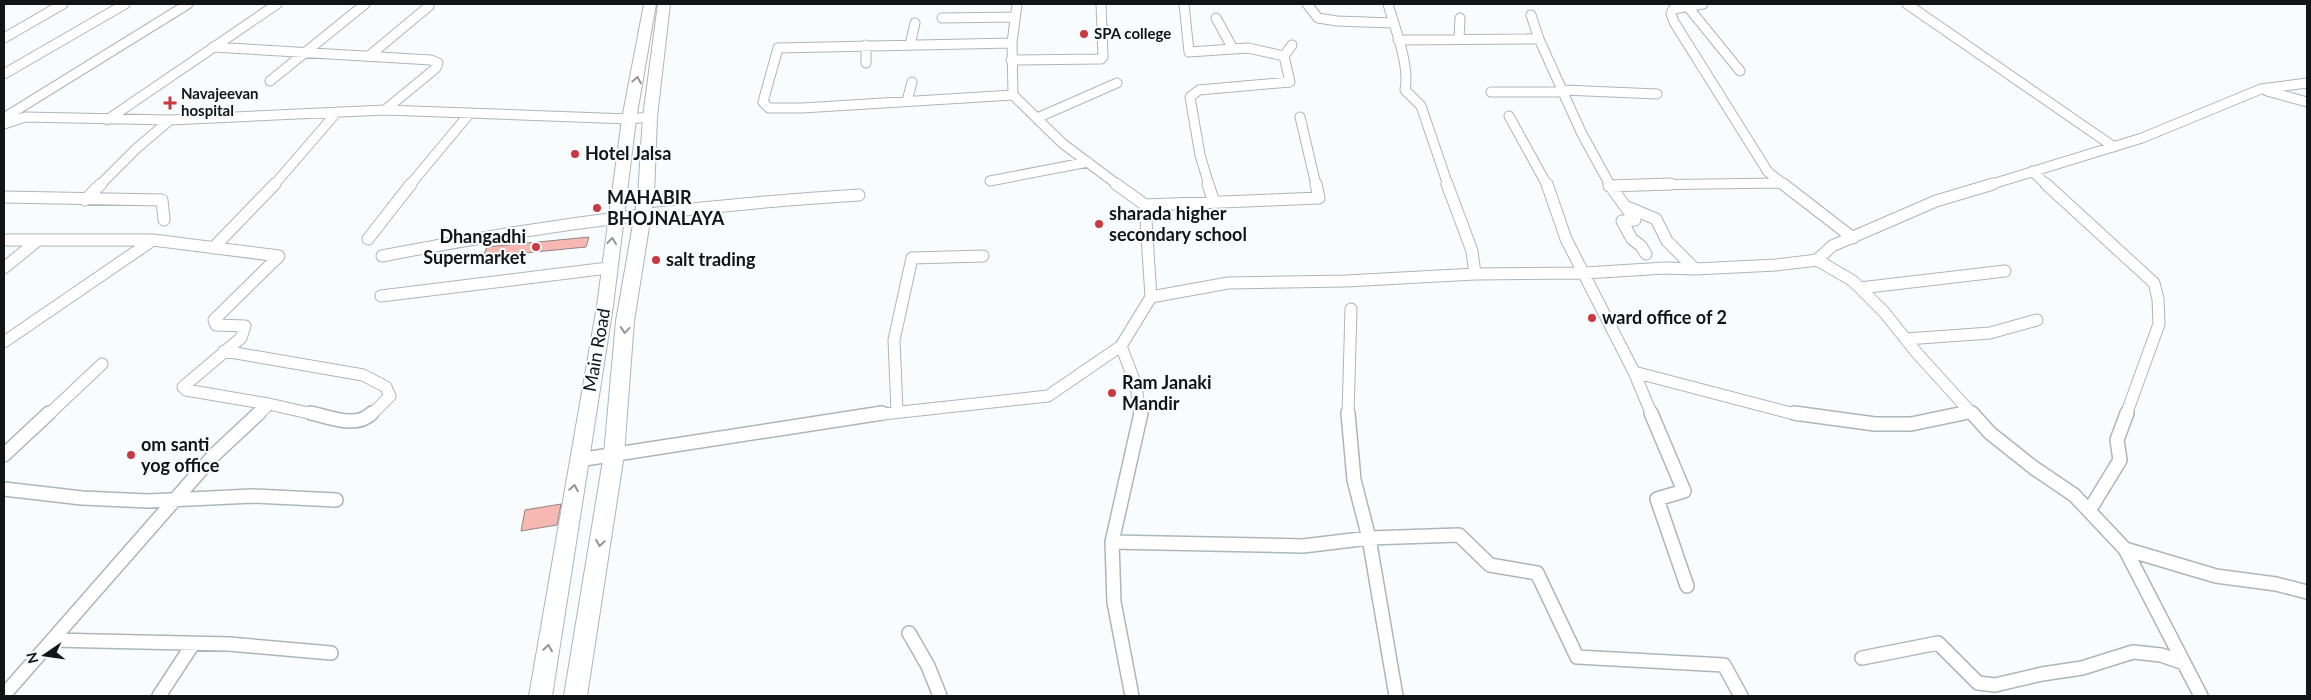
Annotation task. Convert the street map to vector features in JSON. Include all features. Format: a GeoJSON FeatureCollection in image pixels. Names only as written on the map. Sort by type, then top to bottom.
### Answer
{"type":"FeatureCollection","features":[{"type":"Feature","properties":{"kind":"main road","name":"Main Road"},"geometry":{"type":"LineString","coordinates":[[575,696],[614,454],[627,304],[646,196],[653,34],[650,4]]}},
{"type":"Feature","properties":{"kind":"main road","name":"Main Road"},"geometry":{"type":"LineString","coordinates":[[540,696],[605,306],[608,268],[630,120],[653,34],[664,4]]}},
{"type":"Feature","properties":{"kind":"main road"},"geometry":{"type":"LineString","coordinates":[[605,306],[627,304]]}},
{"type":"Feature","properties":{"kind":"street"},"geometry":{"type":"LineString","coordinates":[[4,38],[63,4]]}},
{"type":"Feature","properties":{"kind":"street"},"geometry":{"type":"LineString","coordinates":[[4,74],[125,4]]}},
{"type":"Feature","properties":{"kind":"street"},"geometry":{"type":"LineString","coordinates":[[5,118],[188,4]]}},
{"type":"Feature","properties":{"kind":"street"},"geometry":{"type":"LineString","coordinates":[[107,120],[277,4]]}},
{"type":"Feature","properties":{"kind":"street"},"geometry":{"type":"LineString","coordinates":[[270,81],[365,4]]}},
{"type":"Feature","properties":{"kind":"street"},"geometry":{"type":"LineString","coordinates":[[1017,4],[1011,60],[1013,95],[1062,143],[1145,206],[1319,198],[1300,117]]}},
{"type":"Feature","properties":{"kind":"street"},"geometry":{"type":"LineString","coordinates":[[1011,60],[1101,59],[1103,57],[1101,4]]}},
{"type":"Feature","properties":{"kind":"street"},"geometry":{"type":"LineString","coordinates":[[1184,4],[1189,54],[1232,47],[1264,49],[1284,56]]}},
{"type":"Feature","properties":{"kind":"street"},"geometry":{"type":"LineString","coordinates":[[1306,4],[1318,18],[1337,21],[1393,23]]}},
{"type":"Feature","properties":{"kind":"street"},"geometry":{"type":"LineString","coordinates":[[1388,4],[1407,81],[1405,90],[1421,106],[1459,219],[1472,251],[1474,274]]}},
{"type":"Feature","properties":{"kind":"street"},"geometry":{"type":"LineString","coordinates":[[1670,4],[1684,7],[1740,71]]}},
{"type":"Feature","properties":{"kind":"street"},"geometry":{"type":"LineString","coordinates":[[1703,4],[1673,9],[1671,14],[1674,22],[1768,172],[1852,238]]}},
{"type":"Feature","properties":{"kind":"street"},"geometry":{"type":"LineString","coordinates":[[1907,4],[2114,147]]}},
{"type":"Feature","properties":{"kind":"street"},"geometry":{"type":"LineString","coordinates":[[369,56],[430,6]]}},
{"type":"Feature","properties":{"kind":"street"},"geometry":{"type":"LineString","coordinates":[[1531,15],[1539,39],[1587,145],[1609,186],[1635,220],[1622,221],[1625,229],[1646,254]]}},
{"type":"Feature","properties":{"kind":"street"},"geometry":{"type":"LineString","coordinates":[[942,18],[1015,17]]}},
{"type":"Feature","properties":{"kind":"street"},"geometry":{"type":"LineString","coordinates":[[1216,18],[1232,47]]}},
{"type":"Feature","properties":{"kind":"street"},"geometry":{"type":"LineString","coordinates":[[1459,38],[1460,18]]}},
{"type":"Feature","properties":{"kind":"street"},"geometry":{"type":"LineString","coordinates":[[910,45],[915,23]]}},
{"type":"Feature","properties":{"kind":"street"},"geometry":{"type":"LineString","coordinates":[[1398,40],[1459,38],[1539,39]]}},
{"type":"Feature","properties":{"kind":"street"},"geometry":{"type":"LineString","coordinates":[[1012,43],[778,48],[763,102],[769,108],[802,108],[1013,95]]}},
{"type":"Feature","properties":{"kind":"street"},"geometry":{"type":"LineString","coordinates":[[1214,203],[1200,155],[1190,97],[1199,90],[1290,82],[1284,56],[1292,44]]}},
{"type":"Feature","properties":{"kind":"street"},"geometry":{"type":"LineString","coordinates":[[866,45],[866,63]]}},
{"type":"Feature","properties":{"kind":"street"},"geometry":{"type":"LineString","coordinates":[[213,47],[431,60],[438,63],[436,68],[385,110]]}},
{"type":"Feature","properties":{"kind":"street"},"geometry":{"type":"LineString","coordinates":[[907,101],[912,82]]}},
{"type":"Feature","properties":{"kind":"street"},"geometry":{"type":"LineString","coordinates":[[1037,118],[1117,83]]}},
{"type":"Feature","properties":{"kind":"street"},"geometry":{"type":"LineString","coordinates":[[1151,297],[1228,283],[1346,281],[1474,274],[1585,273],[1665,268],[1695,269],[1776,265],[1817,260],[1832,246],[1936,201],[2142,138],[2261,89],[2307,83]]}},
{"type":"Feature","properties":{"kind":"street"},"geometry":{"type":"LineString","coordinates":[[2261,89],[2307,102]]}},
{"type":"Feature","properties":{"kind":"street"},"geometry":{"type":"LineString","coordinates":[[1491,92],[1564,91],[1657,94]]}},
{"type":"Feature","properties":{"kind":"street"},"geometry":{"type":"LineString","coordinates":[[5,118],[170,120],[385,110],[630,120],[650,117]]}},
{"type":"Feature","properties":{"kind":"street"},"geometry":{"type":"LineString","coordinates":[[213,248],[264,196],[337,112]]}},
{"type":"Feature","properties":{"kind":"street"},"geometry":{"type":"LineString","coordinates":[[368,239],[378,230],[392,207],[470,113]]}},
{"type":"Feature","properties":{"kind":"street"},"geometry":{"type":"LineString","coordinates":[[1509,116],[1546,181],[1566,239],[1577,264],[1585,273],[1634,372],[1684,491],[1657,499],[1687,586]]}},
{"type":"Feature","properties":{"kind":"street"},"geometry":{"type":"LineString","coordinates":[[85,200],[137,148],[170,120]]}},
{"type":"Feature","properties":{"kind":"street"},"geometry":{"type":"LineString","coordinates":[[990,181],[1088,162]]}},
{"type":"Feature","properties":{"kind":"street"},"geometry":{"type":"LineString","coordinates":[[2032,171],[2148,276],[2154,283],[2158,299],[2159,324],[2117,440],[2120,460],[2089,511]]}},
{"type":"Feature","properties":{"kind":"street"},"geometry":{"type":"LineString","coordinates":[[1609,186],[1782,183]]}},
{"type":"Feature","properties":{"kind":"street"},"geometry":{"type":"LineString","coordinates":[[382,256],[522,229],[615,216],[759,200],[859,195]]}},
{"type":"Feature","properties":{"kind":"street"},"geometry":{"type":"LineString","coordinates":[[4,197],[162,200],[164,220]]}},
{"type":"Feature","properties":{"kind":"street"},"geometry":{"type":"LineString","coordinates":[[578,460],[897,410],[1048,396],[1121,346],[1151,297],[1145,206]]}},
{"type":"Feature","properties":{"kind":"street"},"geometry":{"type":"LineString","coordinates":[[1624,206],[1656,219],[1660,233],[1674,251],[1680,253],[1695,269]]}},
{"type":"Feature","properties":{"kind":"street"},"geometry":{"type":"LineString","coordinates":[[4,240],[154,240],[275,254],[279,256],[213,323],[216,325],[245,326],[245,331],[240,338],[224,351],[188,381],[183,387],[186,390],[269,404],[351,422],[368,417],[390,396],[386,387],[363,375],[224,351]]}},
{"type":"Feature","properties":{"kind":"street"},"geometry":{"type":"LineString","coordinates":[[4,342],[154,240]]}},
{"type":"Feature","properties":{"kind":"street"},"geometry":{"type":"LineString","coordinates":[[4,268],[37,241]]}},
{"type":"Feature","properties":{"kind":"street"},"geometry":{"type":"LineString","coordinates":[[897,410],[894,340],[912,258],[983,256]]}},
{"type":"Feature","properties":{"kind":"street"},"geometry":{"type":"LineString","coordinates":[[1817,260],[1853,281],[1884,312],[1990,433],[2034,468],[2074,496],[2125,549],[2201,696]]}},
{"type":"Feature","properties":{"kind":"street"},"geometry":{"type":"LineString","coordinates":[[381,296],[608,268]]}},
{"type":"Feature","properties":{"kind":"street"},"geometry":{"type":"LineString","coordinates":[[1860,288],[2005,271]]}},
{"type":"Feature","properties":{"kind":"street"},"geometry":{"type":"LineString","coordinates":[[1351,309],[1347,434],[1360,513],[1369,538],[1396,696]]}},
{"type":"Feature","properties":{"kind":"street"},"geometry":{"type":"LineString","coordinates":[[1906,339],[1974,334],[2027,324],[2037,320]]}},
{"type":"Feature","properties":{"kind":"street"},"geometry":{"type":"LineString","coordinates":[[1121,346],[1136,385],[1142,412],[1112,542],[1114,602],[1132,696]]}},
{"type":"Feature","properties":{"kind":"street"},"geometry":{"type":"LineString","coordinates":[[4,455],[102,364]]}},
{"type":"Feature","properties":{"kind":"street"},"geometry":{"type":"LineString","coordinates":[[1634,372],[1804,416],[1875,424],[1911,424],[1971,412]]}},
{"type":"Feature","properties":{"kind":"street"},"geometry":{"type":"LineString","coordinates":[[4,695],[215,454],[269,404]]}},
{"type":"Feature","properties":{"kind":"street"},"geometry":{"type":"LineString","coordinates":[[4,489],[82,498],[148,501],[297,497],[336,500]]}},
{"type":"Feature","properties":{"kind":"street"},"geometry":{"type":"LineString","coordinates":[[1112,542],[1303,546],[1369,538],[1459,535],[1474,552],[1490,565],[1537,573],[1577,657],[1724,665],[1741,696]]}},
{"type":"Feature","properties":{"kind":"street"},"geometry":{"type":"LineString","coordinates":[[2125,549],[2216,576],[2276,584],[2307,592]]}},
{"type":"Feature","properties":{"kind":"street"},"geometry":{"type":"LineString","coordinates":[[908,633],[928,666],[940,696]]}},
{"type":"Feature","properties":{"kind":"street"},"geometry":{"type":"LineString","coordinates":[[52,640],[229,644],[331,653]]}},
{"type":"Feature","properties":{"kind":"street"},"geometry":{"type":"LineString","coordinates":[[1862,658],[1938,643],[1978,683],[1995,685],[2042,674],[2082,668],[2132,652],[2161,655],[2184,663]]}},
{"type":"Feature","properties":{"kind":"street"},"geometry":{"type":"LineString","coordinates":[[160,696],[193,644]]}},
{"type":"Feature","properties":{"kind":"building","name":"Dhangadhi Supermarket"},"geometry":{"type":"Polygon","coordinates":[[[589,237],[586,247],[483,257],[487,247],[589,237]]]}},
{"type":"Feature","properties":{"kind":"building"},"geometry":{"type":"Polygon","coordinates":[[[561,504],[557,525],[521,531],[525,510],[561,504]]]}},
{"type":"Feature","properties":{"kind":"place","name":"SPA college"},"geometry":{"type":"Point","coordinates":[1084,34]}},
{"type":"Feature","properties":{"kind":"place","name":"Navajeevan hospital"},"geometry":{"type":"Point","coordinates":[170,103]}},
{"type":"Feature","properties":{"kind":"place","name":"Hotel Jalsa"},"geometry":{"type":"Point","coordinates":[575,154]}},
{"type":"Feature","properties":{"kind":"place","name":"MAHABIR BHOJNALAYA"},"geometry":{"type":"Point","coordinates":[597,208]}},
{"type":"Feature","properties":{"kind":"place","name":"sharada higher secondary school"},"geometry":{"type":"Point","coordinates":[1099,224]}},
{"type":"Feature","properties":{"kind":"place","name":"Dhangadhi Supermarket"},"geometry":{"type":"Point","coordinates":[536,247]}},
{"type":"Feature","properties":{"kind":"place","name":"salt trading"},"geometry":{"type":"Point","coordinates":[656,260]}},
{"type":"Feature","properties":{"kind":"place","name":"ward office of 2"},"geometry":{"type":"Point","coordinates":[1592,318]}},
{"type":"Feature","properties":{"kind":"place","name":"Ram Janaki Mandir"},"geometry":{"type":"Point","coordinates":[1112,393]}},
{"type":"Feature","properties":{"kind":"place","name":"om santi yog office"},"geometry":{"type":"Point","coordinates":[131,455]}}]}
